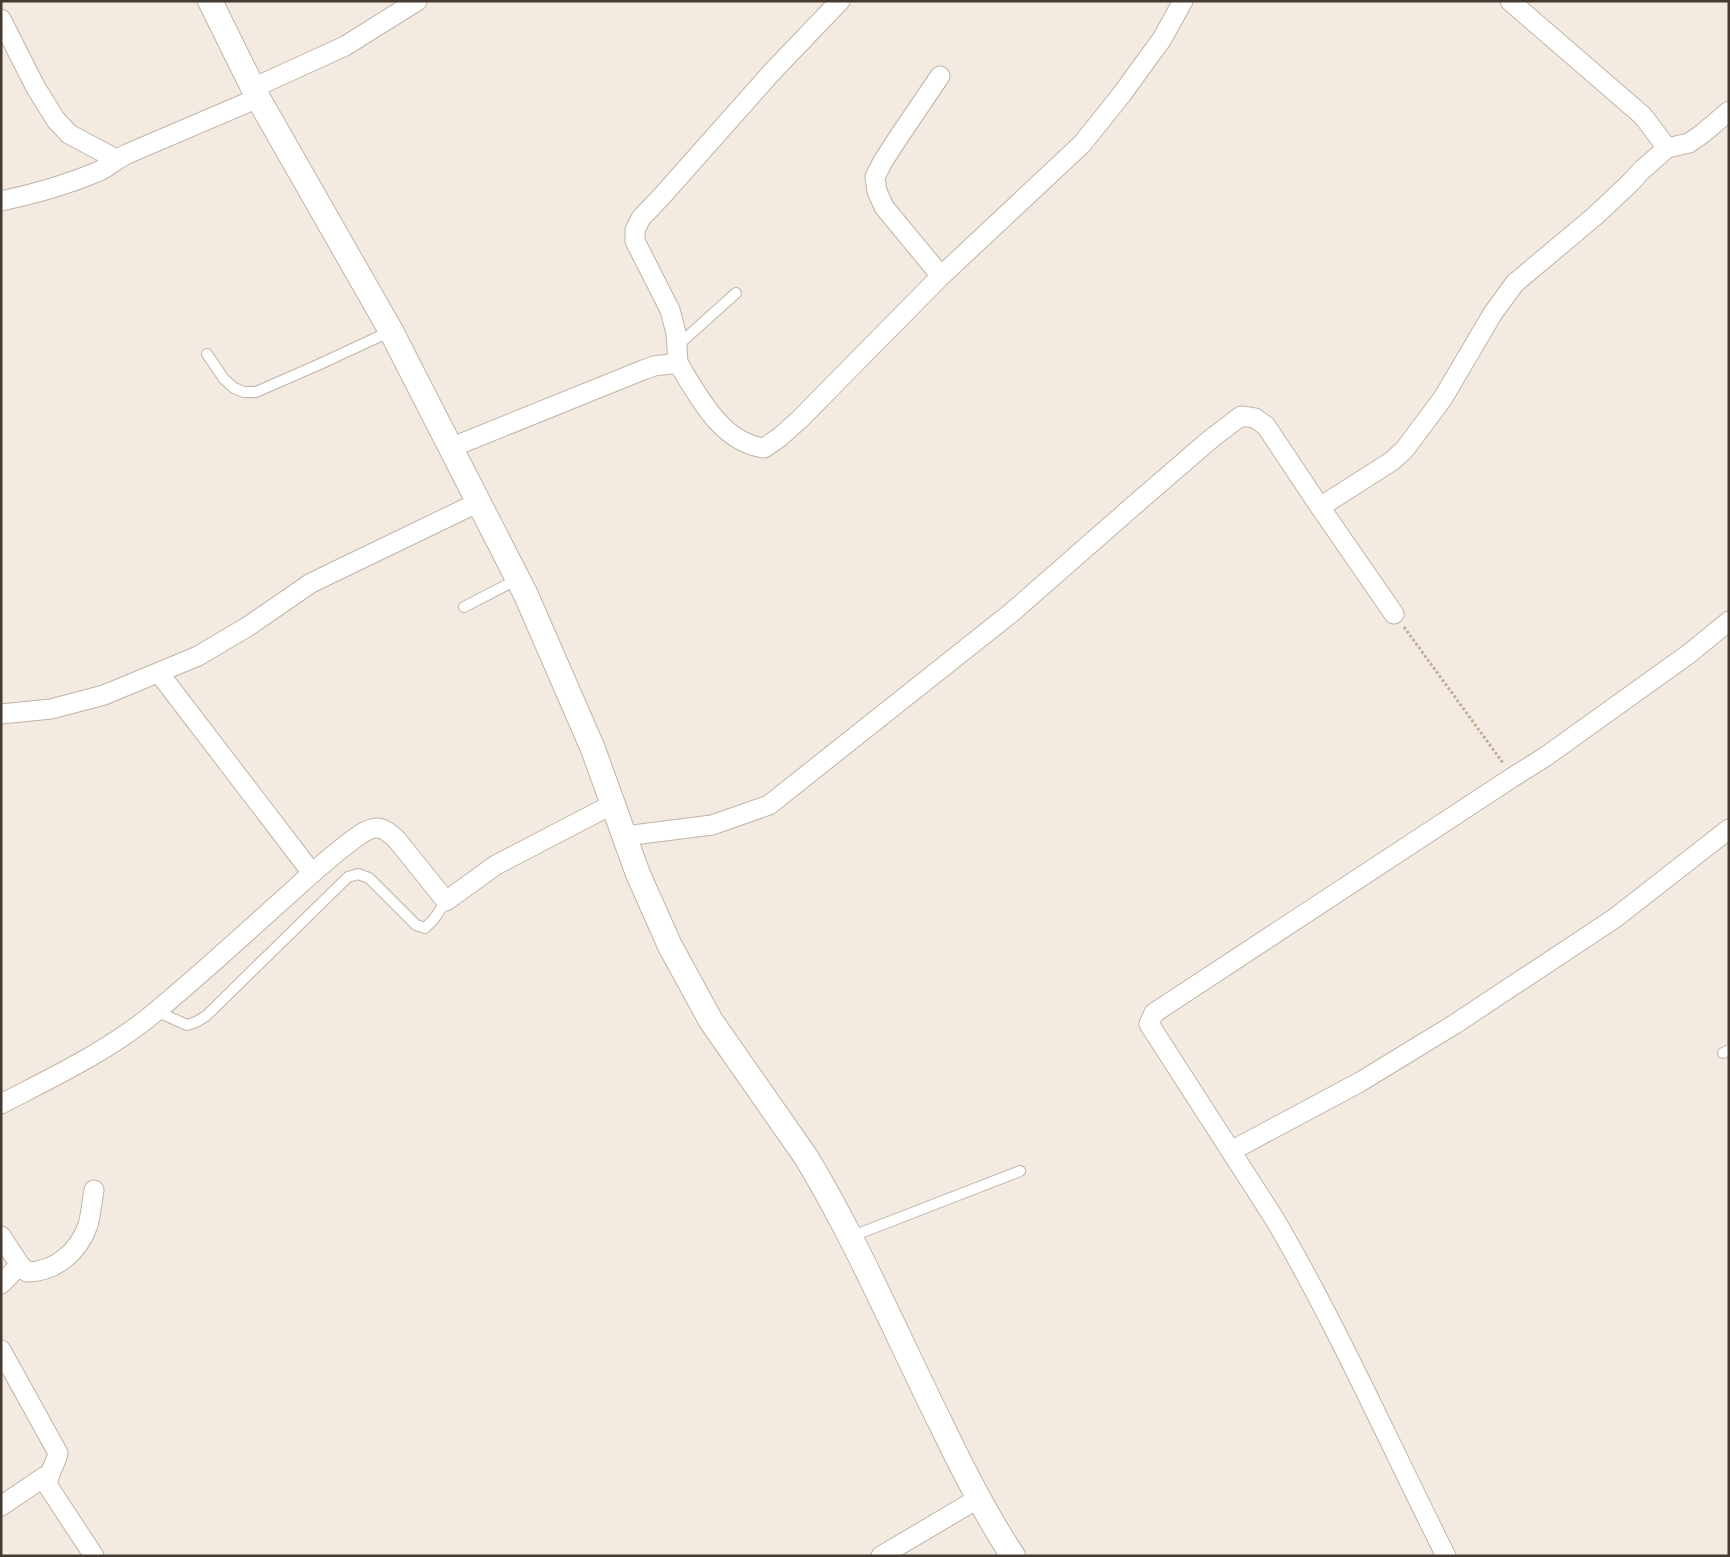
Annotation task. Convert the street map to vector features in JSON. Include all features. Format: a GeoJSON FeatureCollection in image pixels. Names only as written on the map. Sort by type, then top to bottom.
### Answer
{"type":"FeatureCollection","features":[{"type":"Feature","properties":{"kind":"street"},"geometry":{"type":"LineString","coordinates":[[210,1],[256,93],[391,331],[518,579],[593,749],[652,905],[689,984],[711,1021],[806,1157],[850,1237],[956,1454],[1013,1556]]}},
{"type":"Feature","properties":{"kind":"street"},"geometry":{"type":"LineString","coordinates":[[1,201],[58,186],[99,171],[116,159],[256,93],[345,46],[417,1]]}},
{"type":"Feature","properties":{"kind":"street"},"geometry":{"type":"LineString","coordinates":[[840,1],[772,72],[641,218],[635,230],[634,241],[670,310],[676,334],[678,355],[705,406],[723,429],[737,439],[752,446],[764,448],[799,420],[942,276],[1082,144],[1117,101],[1152,52],[1183,1]]}},
{"type":"Feature","properties":{"kind":"street"},"geometry":{"type":"LineString","coordinates":[[1510,1],[1642,116],[1667,148]]}},
{"type":"Feature","properties":{"kind":"street"},"geometry":{"type":"LineString","coordinates":[[1,19],[36,88],[56,120],[69,134],[116,159]]}},
{"type":"Feature","properties":{"kind":"street"},"geometry":{"type":"LineString","coordinates":[[940,76],[886,156],[875,177],[877,192],[884,206],[942,276]]}},
{"type":"Feature","properties":{"kind":"street"},"geometry":{"type":"LineString","coordinates":[[1320,507],[1392,460],[1405,448],[1443,398],[1493,313],[1515,283],[1595,216],[1667,148],[1689,143],[1729,111]]}},
{"type":"Feature","properties":{"kind":"street"},"geometry":{"type":"LineString","coordinates":[[450,448],[678,355]]}},
{"type":"Feature","properties":{"kind":"street"},"geometry":{"type":"LineString","coordinates":[[625,836],[712,825],[769,805],[1012,613],[1175,469],[1241,416],[1256,418],[1266,426],[1394,614]]}},
{"type":"Feature","properties":{"kind":"street"},"geometry":{"type":"LineString","coordinates":[[1,714],[51,709],[104,695],[198,656],[247,627],[311,583],[479,502]]}},
{"type":"Feature","properties":{"kind":"street"},"geometry":{"type":"LineString","coordinates":[[1446,1556],[1324,1308],[1274,1218],[1149,1024],[1154,1013],[1512,777],[1546,757],[1674,665],[1729,621]]}},
{"type":"Feature","properties":{"kind":"street"},"geometry":{"type":"LineString","coordinates":[[159,673],[312,873]]}},
{"type":"Feature","properties":{"kind":"street"},"geometry":{"type":"LineString","coordinates":[[1,1104],[105,1047],[156,1011],[312,873],[361,834],[374,828],[382,828],[388,831],[446,901],[496,865],[613,804]]}},
{"type":"Feature","properties":{"kind":"street"},"geometry":{"type":"LineString","coordinates":[[1231,1151],[1360,1082],[1454,1024],[1615,918],[1729,829]]}},
{"type":"Feature","properties":{"kind":"street"},"geometry":{"type":"LineString","coordinates":[[1,1236],[20,1265],[27,1272],[40,1272],[53,1266],[69,1255],[78,1243],[88,1223],[94,1190]]}},
{"type":"Feature","properties":{"kind":"street"},"geometry":{"type":"LineString","coordinates":[[1,1284],[20,1265]]}},
{"type":"Feature","properties":{"kind":"street"},"geometry":{"type":"LineString","coordinates":[[1,1350],[58,1453],[57,1461],[49,1475],[48,1486],[94,1556]]}},
{"type":"Feature","properties":{"kind":"street"},"geometry":{"type":"LineString","coordinates":[[1,1506],[49,1475]]}},
{"type":"Feature","properties":{"kind":"street"},"geometry":{"type":"LineString","coordinates":[[881,1556],[979,1498]]}},
{"type":"Feature","properties":{"kind":"lane"},"geometry":{"type":"LineString","coordinates":[[678,355],[736,293]]}},
{"type":"Feature","properties":{"kind":"lane"},"geometry":{"type":"LineString","coordinates":[[207,354],[224,379],[234,388],[244,392],[256,392],[391,331]]}},
{"type":"Feature","properties":{"kind":"lane"},"geometry":{"type":"LineString","coordinates":[[464,607],[518,579]]}},
{"type":"Feature","properties":{"kind":"lane"},"geometry":{"type":"LineString","coordinates":[[156,1011],[187,1025],[206,1016],[348,877],[358,874],[369,878],[416,925],[425,928],[434,919],[446,901]]}},
{"type":"Feature","properties":{"kind":"lane"},"geometry":{"type":"LineString","coordinates":[[850,1237],[1020,1171]]}},
{"type":"Feature","properties":{"kind":"path"},"geometry":{"type":"LineString","coordinates":[[1394,614],[1512,777]]}}]}
